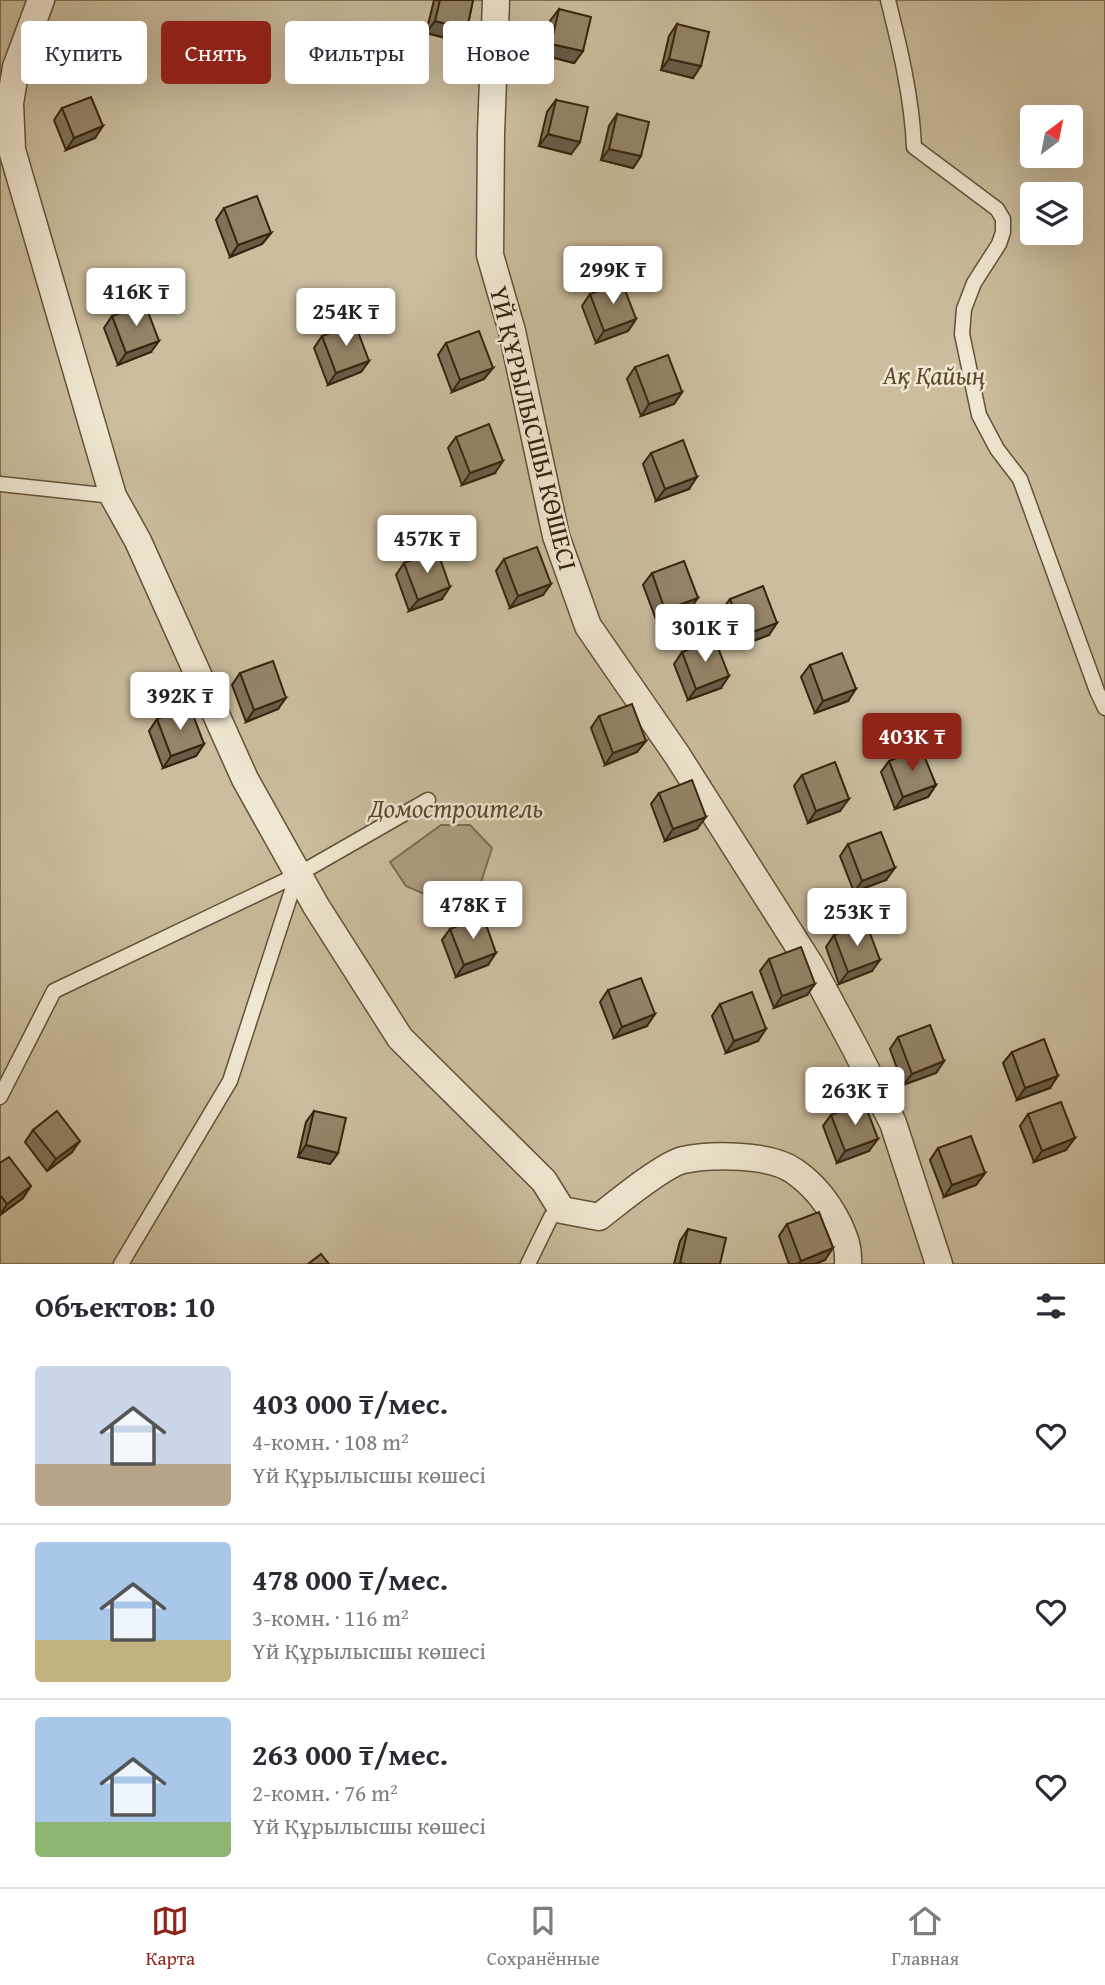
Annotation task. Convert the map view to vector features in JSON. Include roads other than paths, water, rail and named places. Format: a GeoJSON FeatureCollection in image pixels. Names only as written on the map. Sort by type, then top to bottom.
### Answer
{"type":"FeatureCollection","features":[{"type":"Feature","properties":{"kind":"street"},"geometry":{"type":"LineString","coordinates":[[41,0],[5,102],[12,150],[113,496],[144,552],[245,779],[297,875],[400,1038],[544,1181],[562,1210],[599,1217],[638,1186],[681,1160],[723,1156],[756,1157],[793,1170],[828,1203],[849,1247],[848,1264]]}},
{"type":"Feature","properties":{"kind":"street","name":"ҮЙ ҚҰРЫЛЫСШЫ КӨШЕСІ"},"geometry":{"type":"LineString","coordinates":[[496,0],[490,255],[512,331],[555,536],[588,626],[677,755],[811,966],[855,1048],[893,1123],[939,1264]]}},
{"type":"Feature","properties":{"kind":"lane"},"geometry":{"type":"LineString","coordinates":[[888,0],[913,123],[914,147],[997,209],[1003,219],[999,244],[974,283],[964,309],[962,334],[979,415],[997,450],[1020,479],[1105,708]]}},
{"type":"Feature","properties":{"kind":"lane"},"geometry":{"type":"LineString","coordinates":[[0,484],[113,496]]}},
{"type":"Feature","properties":{"kind":"lane"},"geometry":{"type":"LineString","coordinates":[[0,1097],[54,991],[297,875],[428,800]]}},
{"type":"Feature","properties":{"kind":"lane"},"geometry":{"type":"LineString","coordinates":[[121,1264],[230,1081],[297,875]]}},
{"type":"Feature","properties":{"kind":"lane"},"geometry":{"type":"LineString","coordinates":[[528,1264],[551,1217],[562,1210]]}},
{"type":"Feature","properties":{"kind":"park label","name":"Ақ Қайың"},"geometry":{"type":"Point","coordinates":[934,374]}},
{"type":"Feature","properties":{"kind":"park label","name":"Домостроитель"},"geometry":{"type":"Point","coordinates":[456,807]}}]}
